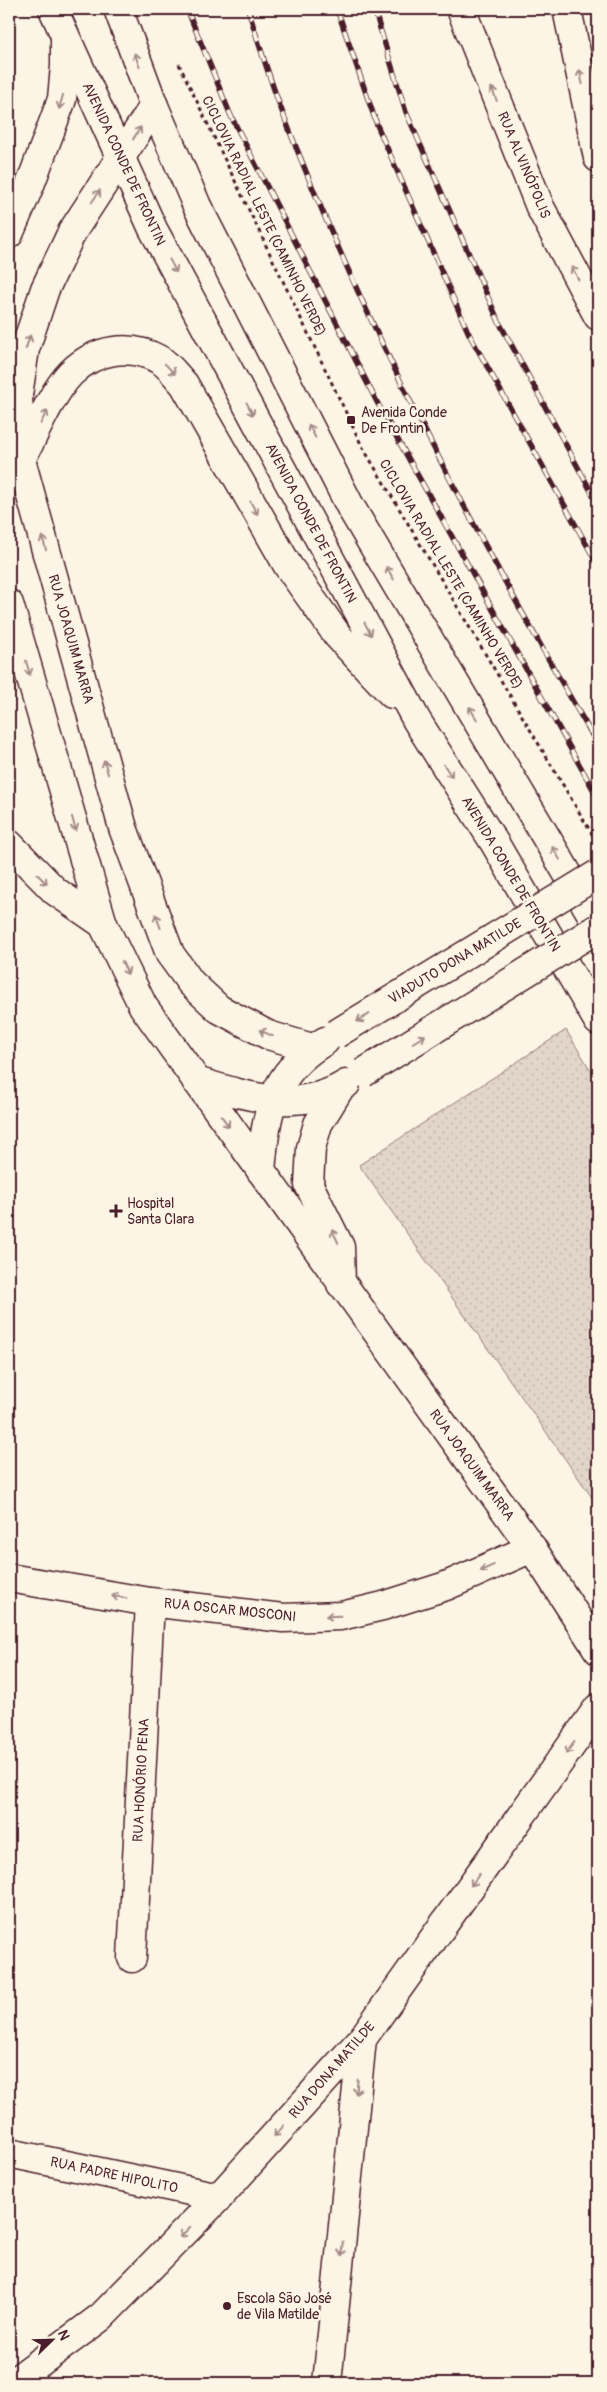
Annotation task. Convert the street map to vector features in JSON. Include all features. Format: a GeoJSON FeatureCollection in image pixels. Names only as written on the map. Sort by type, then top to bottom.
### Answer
{"type":"FeatureCollection","features":[{"type":"Feature","properties":{"kind":"main road","name":"AVENIDA CONDE DE FRONTIN"},"geometry":{"type":"LineString","coordinates":[[53,9],[152,229],[417,721],[494,842],[598,1021]]}},
{"type":"Feature","properties":{"kind":"main road"},"geometry":{"type":"LineString","coordinates":[[118,9],[154,106],[198,206],[350,506],[598,927],[340,1088],[296,1102],[273,1101],[239,1094],[196,1081]]}},
{"type":"Feature","properties":{"kind":"main road","name":"RUA ALVINÓPOLIS"},"geometry":{"type":"LineString","coordinates":[[461,9],[540,207],[598,316]]}},
{"type":"Feature","properties":{"kind":"main road"},"geometry":{"type":"LineString","coordinates":[[567,9],[598,158]]}},
{"type":"Feature","properties":{"kind":"main road"},"geometry":{"type":"LineString","coordinates":[[9,234],[30,185],[62,99],[65,36]]}},
{"type":"Feature","properties":{"kind":"main road","name":"RUA JOAQUIM MARRA"},"geometry":{"type":"LineString","coordinates":[[154,106],[72,232],[42,298],[25,349],[18,395],[21,460],[124,828],[170,954],[191,983],[219,1009],[268,1035],[312,1048]]}},
{"type":"Feature","properties":{"kind":"main road"},"geometry":{"type":"LineString","coordinates":[[21,460],[71,373],[100,354],[130,349],[161,360],[184,384],[288,566],[338,636],[417,721]]}},
{"type":"Feature","properties":{"kind":"main road","name":"RUA JOAQUIM MARRA"},"geometry":{"type":"LineString","coordinates":[[9,604],[103,924],[143,1006],[532,1548],[598,1650]]}},
{"type":"Feature","properties":{"kind":"main road"},"geometry":{"type":"LineString","coordinates":[[9,844],[55,891],[103,924]]}},
{"type":"Feature","properties":{"kind":"main road","name":"VIADUTO DONA MATILDE"},"geometry":{"type":"LineString","coordinates":[[312,1048],[598,874]]}},
{"type":"Feature","properties":{"kind":"main road"},"geometry":{"type":"LineString","coordinates":[[261,1171],[263,1142],[278,1084],[290,1068],[312,1048]]}},
{"type":"Feature","properties":{"kind":"main road"},"geometry":{"type":"LineString","coordinates":[[340,1088],[318,1124],[311,1148],[310,1185],[340,1247],[341,1284]]}},
{"type":"Feature","properties":{"kind":"main road","name":"RUA OSCAR MOSCONI"},"geometry":{"type":"LineString","coordinates":[[9,1578],[150,1602],[283,1618],[341,1616],[383,1606],[446,1586],[532,1548]]}},
{"type":"Feature","properties":{"kind":"main road","name":"RUA HONÓRIO PENA"},"geometry":{"type":"LineString","coordinates":[[132,1958],[150,1602]]}},
{"type":"Feature","properties":{"kind":"main road","name":"RUA DONA MATILDE"},"geometry":{"type":"LineString","coordinates":[[12,2383],[101,2316],[219,2198],[362,2039],[598,1708]]}},
{"type":"Feature","properties":{"kind":"main road"},"geometry":{"type":"LineString","coordinates":[[327,2383],[362,2039]]}},
{"type":"Feature","properties":{"kind":"main road","name":"RUA PADRE HIPOLITO"},"geometry":{"type":"LineString","coordinates":[[9,2153],[219,2198]]}},
{"type":"Feature","properties":{"kind":"path","name":"CICLOVIA RADIAL LESTE (CAMINHO VERDE)"},"geometry":{"type":"LineString","coordinates":[[178,63],[362,446],[598,844]]}},
{"type":"Feature","properties":{"kind":"shaded area"},"geometry":{"type":"Polygon","coordinates":[[[566,1030],[598,1082],[598,1506],[359,1165],[566,1030]]]}},
{"type":"Feature","properties":{"kind":"railway"},"geometry":{"type":"LineString","coordinates":[[187,9],[231,116],[378,404],[598,798]]}},
{"type":"Feature","properties":{"kind":"railway"},"geometry":{"type":"LineString","coordinates":[[248,9],[263,58],[313,189],[386,352],[467,512],[598,745]]}},
{"type":"Feature","properties":{"kind":"railway"},"geometry":{"type":"LineString","coordinates":[[337,9],[377,125],[469,334],[598,565]]}},
{"type":"Feature","properties":{"kind":"railway"},"geometry":{"type":"LineString","coordinates":[[374,9],[406,112],[499,322],[598,504]]}},
{"type":"Feature","properties":{"kind":"place","name":"Avenida Conde De Frontin"},"geometry":{"type":"Point","coordinates":[351,420]}},
{"type":"Feature","properties":{"kind":"place","name":"Hospital Santa Clara"},"geometry":{"type":"Point","coordinates":[116,1211]}},
{"type":"Feature","properties":{"kind":"place","name":"Escola São José de Vila Matilde"},"geometry":{"type":"Point","coordinates":[227,2306]}}]}
